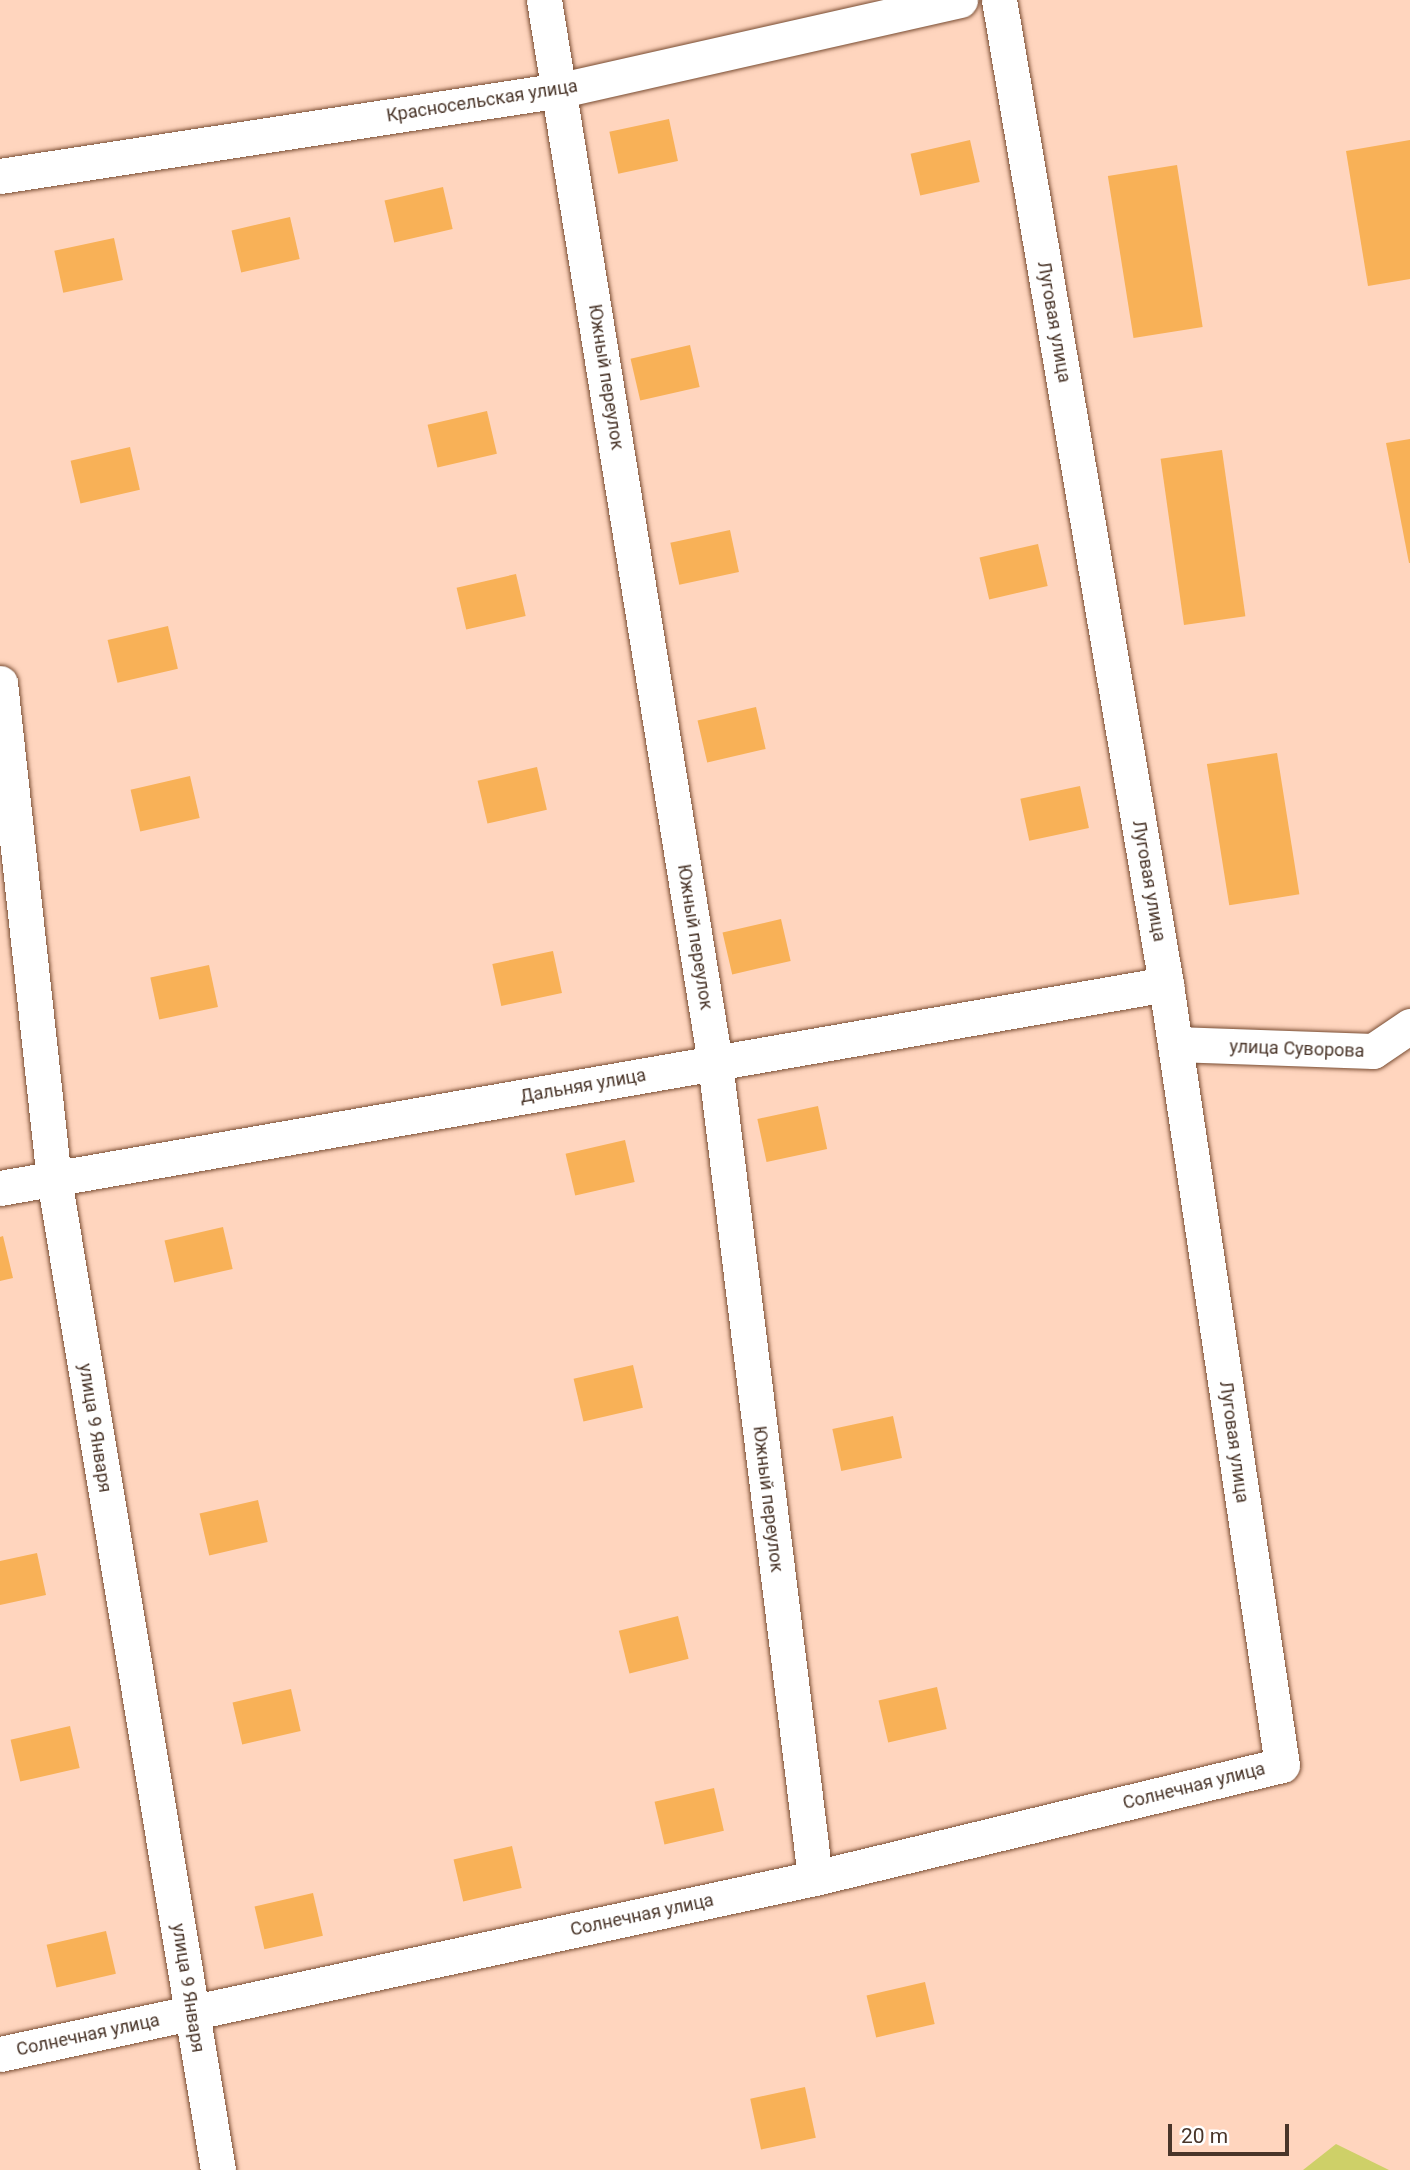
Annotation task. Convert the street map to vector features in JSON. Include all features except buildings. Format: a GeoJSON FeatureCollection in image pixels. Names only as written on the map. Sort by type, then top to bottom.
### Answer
{"type":"FeatureCollection","features":[{"type":"Feature","properties":{"kind":"street","name":"Южный переулок"},"geometry":{"type":"LineString","coordinates":[[544,0],[561,90],[715,1063],[815,1878]]}},
{"type":"Feature","properties":{"kind":"street","name":"Красносельская улица"},"geometry":{"type":"LineString","coordinates":[[0,176],[561,90],[960,0]]}},
{"type":"Feature","properties":{"kind":"street","name":"Луговая улица"},"geometry":{"type":"LineString","coordinates":[[999,0],[1166,984],[1282,1765]]}},
{"type":"Feature","properties":{"kind":"street","name":"улица 9 Января"},"geometry":{"type":"LineString","coordinates":[[0,683],[54,1179],[218,2170]]}},
{"type":"Feature","properties":{"kind":"street","name":"Дальняя улица"},"geometry":{"type":"LineString","coordinates":[[0,1188],[1166,984]]}},
{"type":"Feature","properties":{"kind":"street","name":"улица Суворова"},"geometry":{"type":"LineString","coordinates":[[1175,1044],[1373,1051],[1410,1026]]}},
{"type":"Feature","properties":{"kind":"street","name":"Солнечная улица"},"geometry":{"type":"LineString","coordinates":[[0,2054],[815,1878],[1282,1765]]}},
{"type":"Feature","properties":{"kind":"shaded area"},"geometry":{"type":"Polygon","coordinates":[[[1336,2144],[1389,2170],[1303,2170],[1336,2144]]]}}]}
